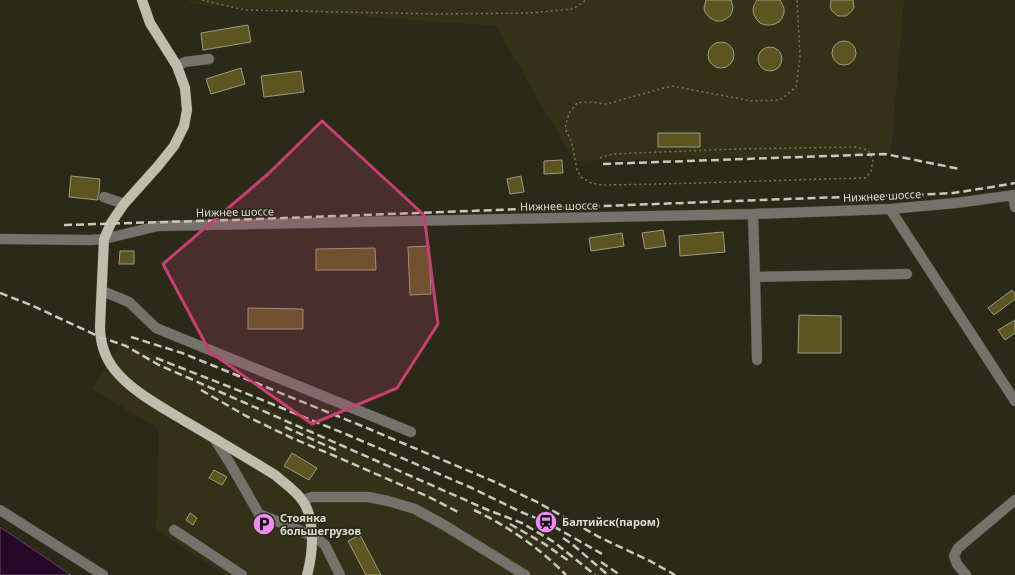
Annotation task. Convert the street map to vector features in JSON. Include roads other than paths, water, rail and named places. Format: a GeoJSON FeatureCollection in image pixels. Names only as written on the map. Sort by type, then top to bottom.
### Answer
{"type":"FeatureCollection","features":[{"type":"Feature","properties":{"kind":"main road"},"geometry":{"type":"LineString","coordinates":[[142,0],[150,23],[177,66],[185,88],[187,110],[184,126],[174,146],[124,204],[111,223],[104,240],[100,337],[103,349],[114,370],[149,399],[275,475],[303,500],[311,521],[312,536],[310,565],[307,575]]}},
{"type":"Feature","properties":{"kind":"street"},"geometry":{"type":"LineString","coordinates":[[177,66],[185,62],[209,59]]}},
{"type":"Feature","properties":{"kind":"street"},"geometry":{"type":"LineString","coordinates":[[1014,195],[1015,207]]}},
{"type":"Feature","properties":{"kind":"street","name":"Нижнее шоссе"},"geometry":{"type":"LineString","coordinates":[[0,239],[104,240],[158,226],[753,214],[890,209],[956,203],[1014,195]]}},
{"type":"Feature","properties":{"kind":"street"},"geometry":{"type":"LineString","coordinates":[[104,197],[124,204]]}},
{"type":"Feature","properties":{"kind":"street"},"geometry":{"type":"LineString","coordinates":[[890,209],[1015,401]]}},
{"type":"Feature","properties":{"kind":"street"},"geometry":{"type":"LineString","coordinates":[[753,214],[756,277],[757,360]]}},
{"type":"Feature","properties":{"kind":"street"},"geometry":{"type":"LineString","coordinates":[[756,277],[907,274]]}},
{"type":"Feature","properties":{"kind":"street"},"geometry":{"type":"LineString","coordinates":[[102,291],[129,302],[156,328],[411,432]]}},
{"type":"Feature","properties":{"kind":"street"},"geometry":{"type":"LineString","coordinates":[[214,438],[259,514],[319,540],[325,545],[340,575]]}},
{"type":"Feature","properties":{"kind":"street"},"geometry":{"type":"LineString","coordinates":[[303,500],[312,497],[368,497],[388,500],[416,509],[525,575]]}},
{"type":"Feature","properties":{"kind":"street"},"geometry":{"type":"LineString","coordinates":[[966,575],[957,564],[954,556],[958,548],[1015,500]]}},
{"type":"Feature","properties":{"kind":"street"},"geometry":{"type":"LineString","coordinates":[[0,510],[103,575]]}},
{"type":"Feature","properties":{"kind":"street"},"geometry":{"type":"LineString","coordinates":[[174,530],[242,575]]}},
{"type":"Feature","properties":{"kind":"railway"},"geometry":{"type":"LineString","coordinates":[[603,164],[885,154],[960,169]]}},
{"type":"Feature","properties":{"kind":"railway"},"geometry":{"type":"LineString","coordinates":[[64,225],[915,195],[953,193],[1015,183]]}},
{"type":"Feature","properties":{"kind":"railway"},"geometry":{"type":"LineString","coordinates":[[0,293],[31,305],[100,337],[126,346],[159,365],[488,510],[522,523],[554,542],[595,575]]}},
{"type":"Feature","properties":{"kind":"railway"},"geometry":{"type":"LineString","coordinates":[[131,337],[182,353],[495,482],[539,503],[599,537],[650,561],[675,575]]}},
{"type":"Feature","properties":{"kind":"railway"},"geometry":{"type":"LineString","coordinates":[[156,358],[348,435],[472,488],[521,512],[546,522],[602,554]]}},
{"type":"Feature","properties":{"kind":"railway"},"geometry":{"type":"LineString","coordinates":[[201,390],[246,416],[292,438],[429,497],[460,513]]}},
{"type":"Feature","properties":{"kind":"railway"},"geometry":{"type":"LineString","coordinates":[[285,427],[336,450]]}},
{"type":"Feature","properties":{"kind":"railway"},"geometry":{"type":"LineString","coordinates":[[474,510],[523,538],[546,556],[566,575]]}},
{"type":"Feature","properties":{"kind":"railway"},"geometry":{"type":"LineString","coordinates":[[510,524],[543,543],[569,561]]}},
{"type":"Feature","properties":{"kind":"railway"},"geometry":{"type":"LineString","coordinates":[[563,538],[608,575]]}},
{"type":"Feature","properties":{"kind":"railway"},"geometry":{"type":"LineString","coordinates":[[601,562],[620,575]]}},
{"type":"Feature","properties":{"kind":"place","name":"Балтийск(паром)"},"geometry":{"type":"Point","coordinates":[546,522]}},
{"type":"Feature","properties":{"kind":"place","name":"Стоянка большегрузов"},"geometry":{"type":"Point","coordinates":[264,524]}}]}
